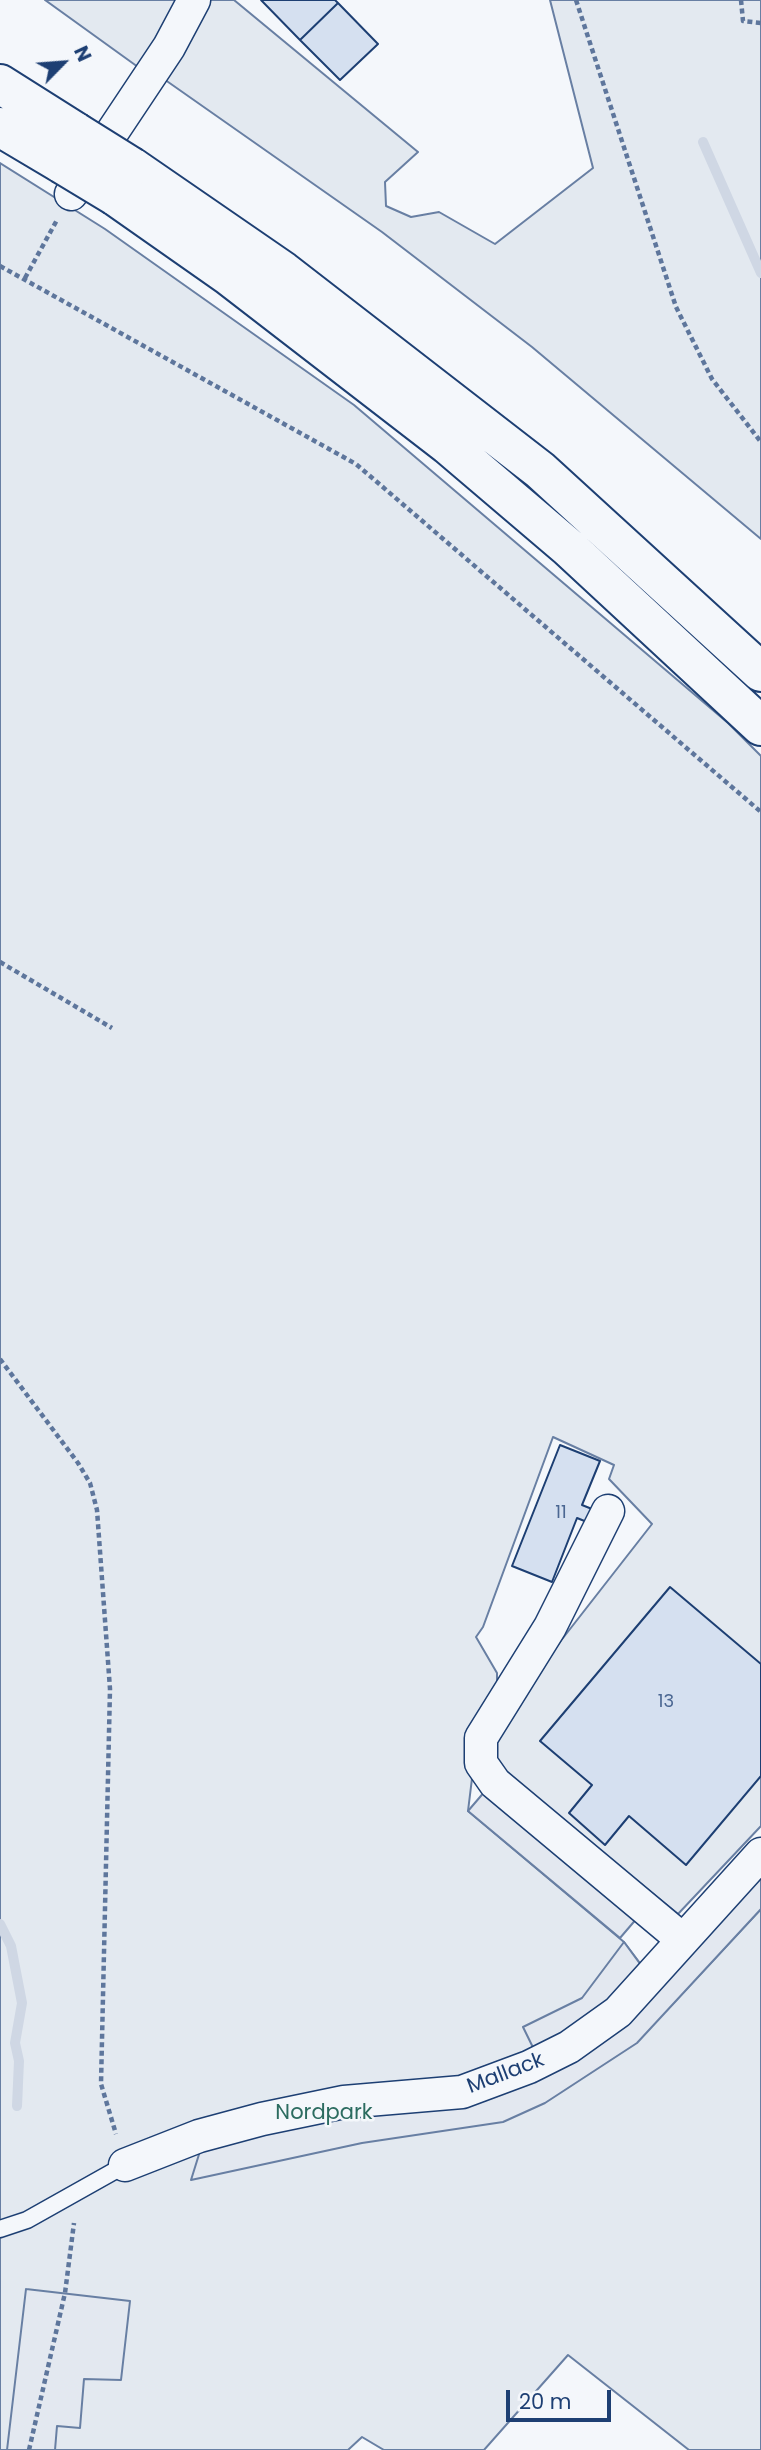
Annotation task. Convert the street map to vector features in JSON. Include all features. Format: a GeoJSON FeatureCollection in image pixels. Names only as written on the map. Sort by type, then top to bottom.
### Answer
{"type":"FeatureCollection","features":[{"type":"Feature","properties":{"kind":"highway"},"geometry":{"type":"LineString","coordinates":[[0,84],[70,163]]}},
{"type":"Feature","properties":{"kind":"highway"},"geometry":{"type":"LineString","coordinates":[[0,127],[70,163],[124,182],[284,271],[540,470],[761,672]]}},
{"type":"Feature","properties":{"kind":"highway"},"geometry":{"type":"LineString","coordinates":[[124,182],[229,276],[448,445],[569,548],[761,726]]}},
{"type":"Feature","properties":{"kind":"street"},"geometry":{"type":"LineString","coordinates":[[70,163],[169,47],[194,0]]}},
{"type":"Feature","properties":{"kind":"street"},"geometry":{"type":"LineString","coordinates":[[608,1511],[550,1627],[481,1738],[481,1763],[495,1783],[683,1940]]}},
{"type":"Feature","properties":{"kind":"street","name":"Mallack"},"geometry":{"type":"LineString","coordinates":[[125,2165],[199,2136],[262,2119],[344,2102],[462,2092],[529,2067],[569,2047],[618,2012],[761,1854]]}},
{"type":"Feature","properties":{"kind":"lane"},"geometry":{"type":"LineString","coordinates":[[0,2229],[27,2220],[125,2165]]}},
{"type":"Feature","properties":{"kind":"path"},"geometry":{"type":"LineString","coordinates":[[576,0],[676,307],[712,379],[761,442]]}},
{"type":"Feature","properties":{"kind":"path"},"geometry":{"type":"LineString","coordinates":[[741,0],[743,21],[761,23]]}},
{"type":"Feature","properties":{"kind":"path"},"geometry":{"type":"LineString","coordinates":[[25,278],[70,163]]}},
{"type":"Feature","properties":{"kind":"path"},"geometry":{"type":"LineString","coordinates":[[0,266],[356,464],[761,812]]}},
{"type":"Feature","properties":{"kind":"path"},"geometry":{"type":"LineString","coordinates":[[0,962],[112,1028]]}},
{"type":"Feature","properties":{"kind":"path"},"geometry":{"type":"LineString","coordinates":[[0,1359],[78,1463],[90,1483],[97,1510],[110,1689],[101,2084],[125,2165]]}},
{"type":"Feature","properties":{"kind":"path"},"geometry":{"type":"LineString","coordinates":[[29,2450],[65,2293],[78,2191]]}},
{"type":"Feature","properties":{"kind":"green space"},"geometry":{"type":"Polygon","coordinates":[[[45,0],[179,0],[138,67],[45,0]]]}},
{"type":"Feature","properties":{"kind":"green space"},"geometry":{"type":"Polygon","coordinates":[[[205,0],[234,0],[418,152],[385,182],[386,206],[411,217],[439,212],[495,244],[593,168],[550,0],[761,0],[761,539],[532,347],[382,232],[161,77],[205,0]]]}},
{"type":"Feature","properties":{"kind":"green space","name":"Nordpark"},"geometry":{"type":"Polygon","coordinates":[[[0,163],[105,229],[354,405],[728,723],[761,756],[761,1826],[678,1914],[498,1768],[488,1747],[499,1720],[652,1524],[609,1479],[614,1465],[553,1437],[483,1627],[476,1637],[497,1673],[497,1696],[477,1738],[468,1811],[624,1942],[658,1987],[666,2011],[761,1909],[761,2450],[689,2450],[568,2355],[484,2450],[384,2450],[362,2437],[348,2450],[0,2450],[0,163]]]}},
{"type":"Feature","properties":{"kind":"shaded area"},"geometry":{"type":"Polygon","coordinates":[[[486,1790],[638,1917],[620,1938],[468,1811],[486,1790]]]}},
{"type":"Feature","properties":{"kind":"shaded area"},"geometry":{"type":"Polygon","coordinates":[[[761,1872],[761,1909],[637,2043],[545,2103],[503,2122],[362,2143],[191,2180],[201,2148],[544,2070],[523,2027],[582,1998],[624,1942],[657,1987],[761,1872]]]}},
{"type":"Feature","properties":{"kind":"shaded area"},"geometry":{"type":"Polygon","coordinates":[[[26,2289],[130,2301],[121,2380],[84,2379],[80,2428],[57,2426],[55,2450],[7,2450],[26,2289]]]}},
{"type":"Feature","properties":{"kind":"building"},"geometry":{"type":"Polygon","coordinates":[[[261,0],[335,0],[338,3],[300,40],[261,0]]]}},
{"type":"Feature","properties":{"kind":"building"},"geometry":{"type":"Polygon","coordinates":[[[338,3],[378,44],[340,80],[300,40],[338,3]]]}},
{"type":"Feature","properties":{"kind":"building"},"geometry":{"type":"Polygon","coordinates":[[[560,1445],[600,1461],[582,1505],[592,1509],[587,1522],[577,1518],[552,1582],[512,1566],[560,1445]]]}},
{"type":"Feature","properties":{"kind":"building"},"geometry":{"type":"Polygon","coordinates":[[[670,1587],[761,1664],[761,1776],[686,1865],[629,1816],[605,1845],[569,1813],[592,1785],[540,1741],[670,1587]]]}},
{"type":"Feature","properties":{"kind":"waterway"},"geometry":{"type":"LineString","coordinates":[[703,142],[761,273]]}},
{"type":"Feature","properties":{"kind":"waterway"},"geometry":{"type":"LineString","coordinates":[[0,1924],[11,1946],[22,2003],[15,2043],[19,2061],[17,2106]]}}]}
